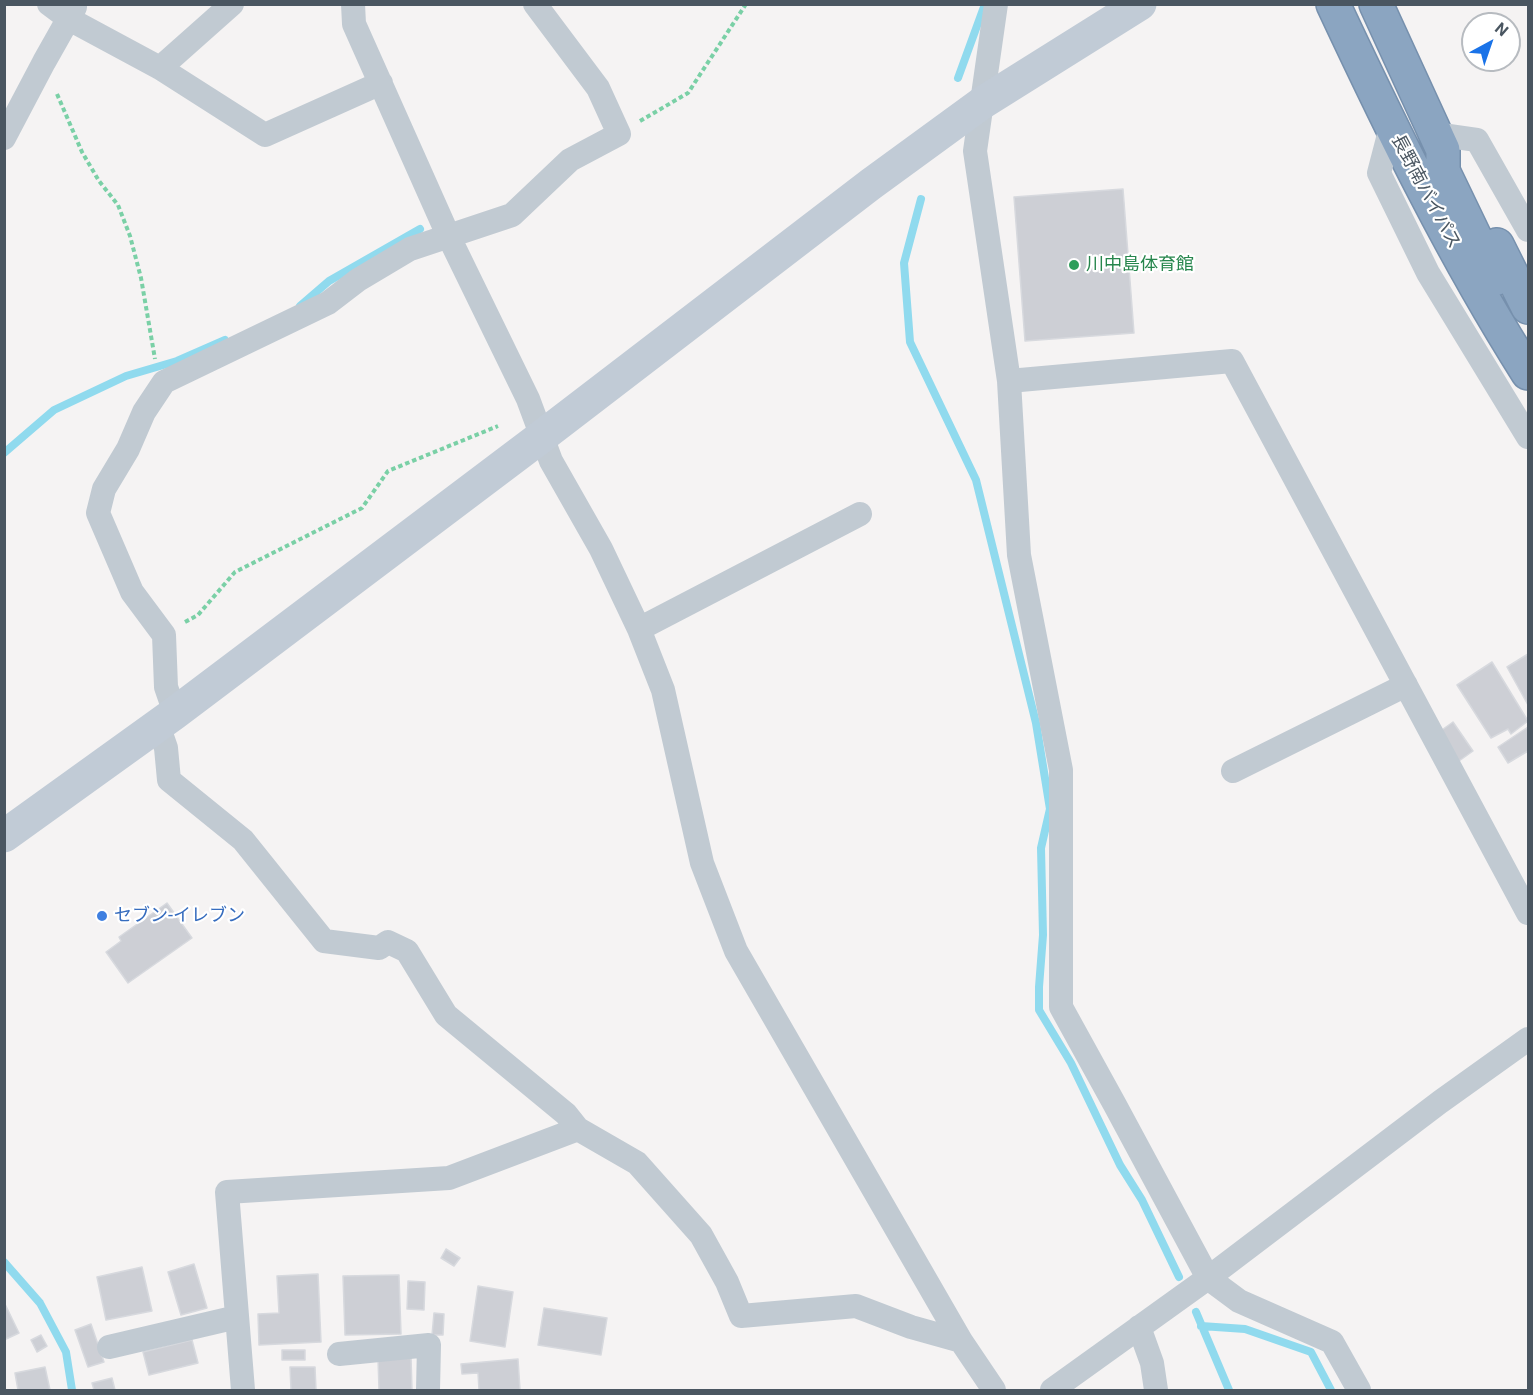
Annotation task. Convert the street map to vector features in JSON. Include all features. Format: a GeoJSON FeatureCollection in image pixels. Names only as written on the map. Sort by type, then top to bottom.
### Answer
{"type":"FeatureCollection","features":[{"type":"Feature","properties":{"kind":"highway","name":"長野南バイパス"},"geometry":{"type":"LineString","coordinates":[[1333,4],[1391,127],[1454,248],[1528,373]]}},
{"type":"Feature","properties":{"kind":"highway","name":"長野南バイパス"},"geometry":{"type":"LineString","coordinates":[[1376,4],[1439,142],[1443,171],[1510,312],[1528,344]]}},
{"type":"Feature","properties":{"kind":"highway"},"geometry":{"type":"LineString","coordinates":[[1439,142],[1456,163],[1528,307]]}},
{"type":"Feature","properties":{"kind":"street"},"geometry":{"type":"LineString","coordinates":[[49,4],[73,12],[265,135],[381,83]]}},
{"type":"Feature","properties":{"kind":"street"},"geometry":{"type":"LineString","coordinates":[[160,68],[231,4]]}},
{"type":"Feature","properties":{"kind":"street"},"geometry":{"type":"LineString","coordinates":[[353,4],[354,24],[447,235],[528,399],[551,461],[601,549],[639,629],[663,690],[702,863],[736,951],[961,1341],[994,1390]]}},
{"type":"Feature","properties":{"kind":"street"},"geometry":{"type":"LineString","coordinates":[[536,4],[598,88],[619,134],[570,160],[512,215],[410,249],[358,280],[328,303],[164,382],[144,412],[128,449],[104,489],[98,513],[132,592],[164,635],[166,748],[169,780],[243,840],[324,941],[379,948],[388,942],[407,951],[446,1015],[567,1114],[578,1129],[637,1163],[701,1235],[728,1282],[741,1316],[856,1306],[911,1327],[961,1341]]}},
{"type":"Feature","properties":{"kind":"street"},"geometry":{"type":"LineString","coordinates":[[996,4],[975,151],[1009,381],[1019,555],[1061,770],[1060,1007],[1208,1278],[1239,1301],[1332,1342],[1359,1390]]}},
{"type":"Feature","properties":{"kind":"street"},"geometry":{"type":"LineString","coordinates":[[4,836],[166,719],[541,437],[871,184],[982,103],[1140,4]]}},
{"type":"Feature","properties":{"kind":"street"},"geometry":{"type":"LineString","coordinates":[[4,138],[73,12]]}},
{"type":"Feature","properties":{"kind":"street"},"geometry":{"type":"LineString","coordinates":[[1391,127],[1379,173],[1428,273],[1528,437]]}},
{"type":"Feature","properties":{"kind":"street"},"geometry":{"type":"LineString","coordinates":[[1439,142],[1477,140],[1528,230]]}},
{"type":"Feature","properties":{"kind":"street"},"geometry":{"type":"LineString","coordinates":[[1009,381],[1232,361],[1528,913]]}},
{"type":"Feature","properties":{"kind":"street"},"geometry":{"type":"LineString","coordinates":[[639,629],[860,514]]}},
{"type":"Feature","properties":{"kind":"street"},"geometry":{"type":"LineString","coordinates":[[1233,771],[1406,685]]}},
{"type":"Feature","properties":{"kind":"street"},"geometry":{"type":"LineString","coordinates":[[1052,1390],[1208,1278],[1440,1102],[1528,1039]]}},
{"type":"Feature","properties":{"kind":"street"},"geometry":{"type":"LineString","coordinates":[[243,1390],[227,1192],[449,1178],[578,1129]]}},
{"type":"Feature","properties":{"kind":"street"},"geometry":{"type":"LineString","coordinates":[[109,1347],[237,1317]]}},
{"type":"Feature","properties":{"kind":"street"},"geometry":{"type":"LineString","coordinates":[[1139,1327],[1152,1363],[1156,1390]]}},
{"type":"Feature","properties":{"kind":"street"},"geometry":{"type":"LineString","coordinates":[[339,1354],[429,1345],[428,1390]]}},
{"type":"Feature","properties":{"kind":"path"},"geometry":{"type":"LineString","coordinates":[[619,134],[688,93],[746,4]]}},
{"type":"Feature","properties":{"kind":"path"},"geometry":{"type":"LineString","coordinates":[[44,62],[82,152],[99,181],[118,205],[122,215],[141,278],[154,355],[164,382]]}},
{"type":"Feature","properties":{"kind":"path"},"geometry":{"type":"LineString","coordinates":[[164,635],[198,615],[235,572],[362,508],[388,471],[498,426]]}},
{"type":"Feature","properties":{"kind":"building","name":"川中島体育館"},"geometry":{"type":"Polygon","coordinates":[[[1123,189],[1134,333],[1025,341],[1014,197],[1123,189]]]}},
{"type":"Feature","properties":{"kind":"building"},"geometry":{"type":"Polygon","coordinates":[[[1528,654],[1528,705],[1507,667],[1528,654]]]}},
{"type":"Feature","properties":{"kind":"building"},"geometry":{"type":"Polygon","coordinates":[[[1492,662],[1528,721],[1511,734],[1508,729],[1491,738],[1457,685],[1492,662]]]}},
{"type":"Feature","properties":{"kind":"building"},"geometry":{"type":"Polygon","coordinates":[[[1453,722],[1473,751],[1459,761],[1439,732],[1453,722]]]}},
{"type":"Feature","properties":{"kind":"building"},"geometry":{"type":"Polygon","coordinates":[[[1528,727],[1528,751],[1508,763],[1498,747],[1528,727]]]}},
{"type":"Feature","properties":{"kind":"building"},"geometry":{"type":"Polygon","coordinates":[[[167,903],[192,938],[128,983],[106,952],[121,941],[119,937],[167,903]]]}},
{"type":"Feature","properties":{"kind":"building"},"geometry":{"type":"Polygon","coordinates":[[[446,1249],[460,1258],[454,1266],[441,1258],[446,1249]]]}},
{"type":"Feature","properties":{"kind":"building"},"geometry":{"type":"Polygon","coordinates":[[[194,1264],[207,1308],[181,1315],[168,1272],[194,1264]]]}},
{"type":"Feature","properties":{"kind":"building"},"geometry":{"type":"Polygon","coordinates":[[[142,1267],[152,1311],[106,1320],[97,1277],[142,1267]]]}},
{"type":"Feature","properties":{"kind":"building"},"geometry":{"type":"Polygon","coordinates":[[[318,1274],[321,1342],[259,1345],[258,1314],[279,1313],[277,1276],[318,1274]]]}},
{"type":"Feature","properties":{"kind":"building"},"geometry":{"type":"Polygon","coordinates":[[[399,1275],[401,1334],[345,1335],[343,1276],[399,1275]]]}},
{"type":"Feature","properties":{"kind":"building"},"geometry":{"type":"Polygon","coordinates":[[[408,1281],[425,1282],[424,1310],[407,1309],[408,1281]]]}},
{"type":"Feature","properties":{"kind":"building"},"geometry":{"type":"Polygon","coordinates":[[[478,1286],[513,1292],[505,1347],[470,1341],[478,1286]]]}},
{"type":"Feature","properties":{"kind":"building"},"geometry":{"type":"Polygon","coordinates":[[[4,1302],[19,1333],[4,1340],[4,1302]]]}},
{"type":"Feature","properties":{"kind":"building"},"geometry":{"type":"Polygon","coordinates":[[[544,1308],[607,1318],[601,1355],[538,1345],[544,1308]]]}},
{"type":"Feature","properties":{"kind":"building"},"geometry":{"type":"Polygon","coordinates":[[[434,1313],[444,1314],[443,1335],[432,1335],[434,1313]]]}},
{"type":"Feature","properties":{"kind":"building"},"geometry":{"type":"Polygon","coordinates":[[[91,1324],[104,1362],[88,1367],[75,1330],[91,1324]]]}},
{"type":"Feature","properties":{"kind":"building"},"geometry":{"type":"Polygon","coordinates":[[[41,1335],[47,1346],[37,1352],[31,1340],[41,1335]]]}},
{"type":"Feature","properties":{"kind":"building"},"geometry":{"type":"Polygon","coordinates":[[[192,1340],[198,1363],[149,1375],[143,1352],[192,1340]]]}},
{"type":"Feature","properties":{"kind":"building"},"geometry":{"type":"Polygon","coordinates":[[[282,1350],[305,1350],[305,1360],[282,1360],[282,1350]]]}},
{"type":"Feature","properties":{"kind":"building"},"geometry":{"type":"Polygon","coordinates":[[[411,1357],[412,1390],[379,1390],[378,1358],[411,1357]]]}},
{"type":"Feature","properties":{"kind":"building"},"geometry":{"type":"Polygon","coordinates":[[[518,1359],[520,1390],[479,1390],[478,1373],[462,1374],[461,1364],[518,1359]]]}},
{"type":"Feature","properties":{"kind":"building"},"geometry":{"type":"Polygon","coordinates":[[[45,1367],[50,1390],[18,1390],[15,1373],[45,1367]]]}},
{"type":"Feature","properties":{"kind":"building"},"geometry":{"type":"Polygon","coordinates":[[[290,1367],[315,1367],[316,1390],[291,1390],[290,1367]]]}},
{"type":"Feature","properties":{"kind":"building"},"geometry":{"type":"Polygon","coordinates":[[[112,1378],[115,1390],[94,1390],[92,1383],[112,1378]]]}},
{"type":"Feature","properties":{"kind":"waterway"},"geometry":{"type":"LineString","coordinates":[[958,78],[985,4]]}},
{"type":"Feature","properties":{"kind":"waterway"},"geometry":{"type":"LineString","coordinates":[[921,199],[904,263],[910,342],[976,480],[1036,723],[1050,809],[1041,848],[1043,935],[1039,1010],[1071,1063],[1120,1165],[1142,1200],[1179,1277]]}},
{"type":"Feature","properties":{"kind":"waterway"},"geometry":{"type":"LineString","coordinates":[[300,306],[329,281],[420,229]]}},
{"type":"Feature","properties":{"kind":"waterway"},"geometry":{"type":"LineString","coordinates":[[4,453],[54,410],[126,376],[177,361],[225,340]]}},
{"type":"Feature","properties":{"kind":"waterway"},"geometry":{"type":"LineString","coordinates":[[4,1262],[40,1303],[66,1352],[72,1390]]}},
{"type":"Feature","properties":{"kind":"waterway"},"geometry":{"type":"LineString","coordinates":[[1196,1312],[1229,1390]]}},
{"type":"Feature","properties":{"kind":"waterway"},"geometry":{"type":"LineString","coordinates":[[1201,1326],[1245,1329],[1311,1352],[1331,1390]]}},
{"type":"Feature","properties":{"kind":"place","name":"川中島体育館"},"geometry":{"type":"Point","coordinates":[1074,265]}},
{"type":"Feature","properties":{"kind":"place","name":"セブン-イレブン"},"geometry":{"type":"Point","coordinates":[102,916]}}]}
